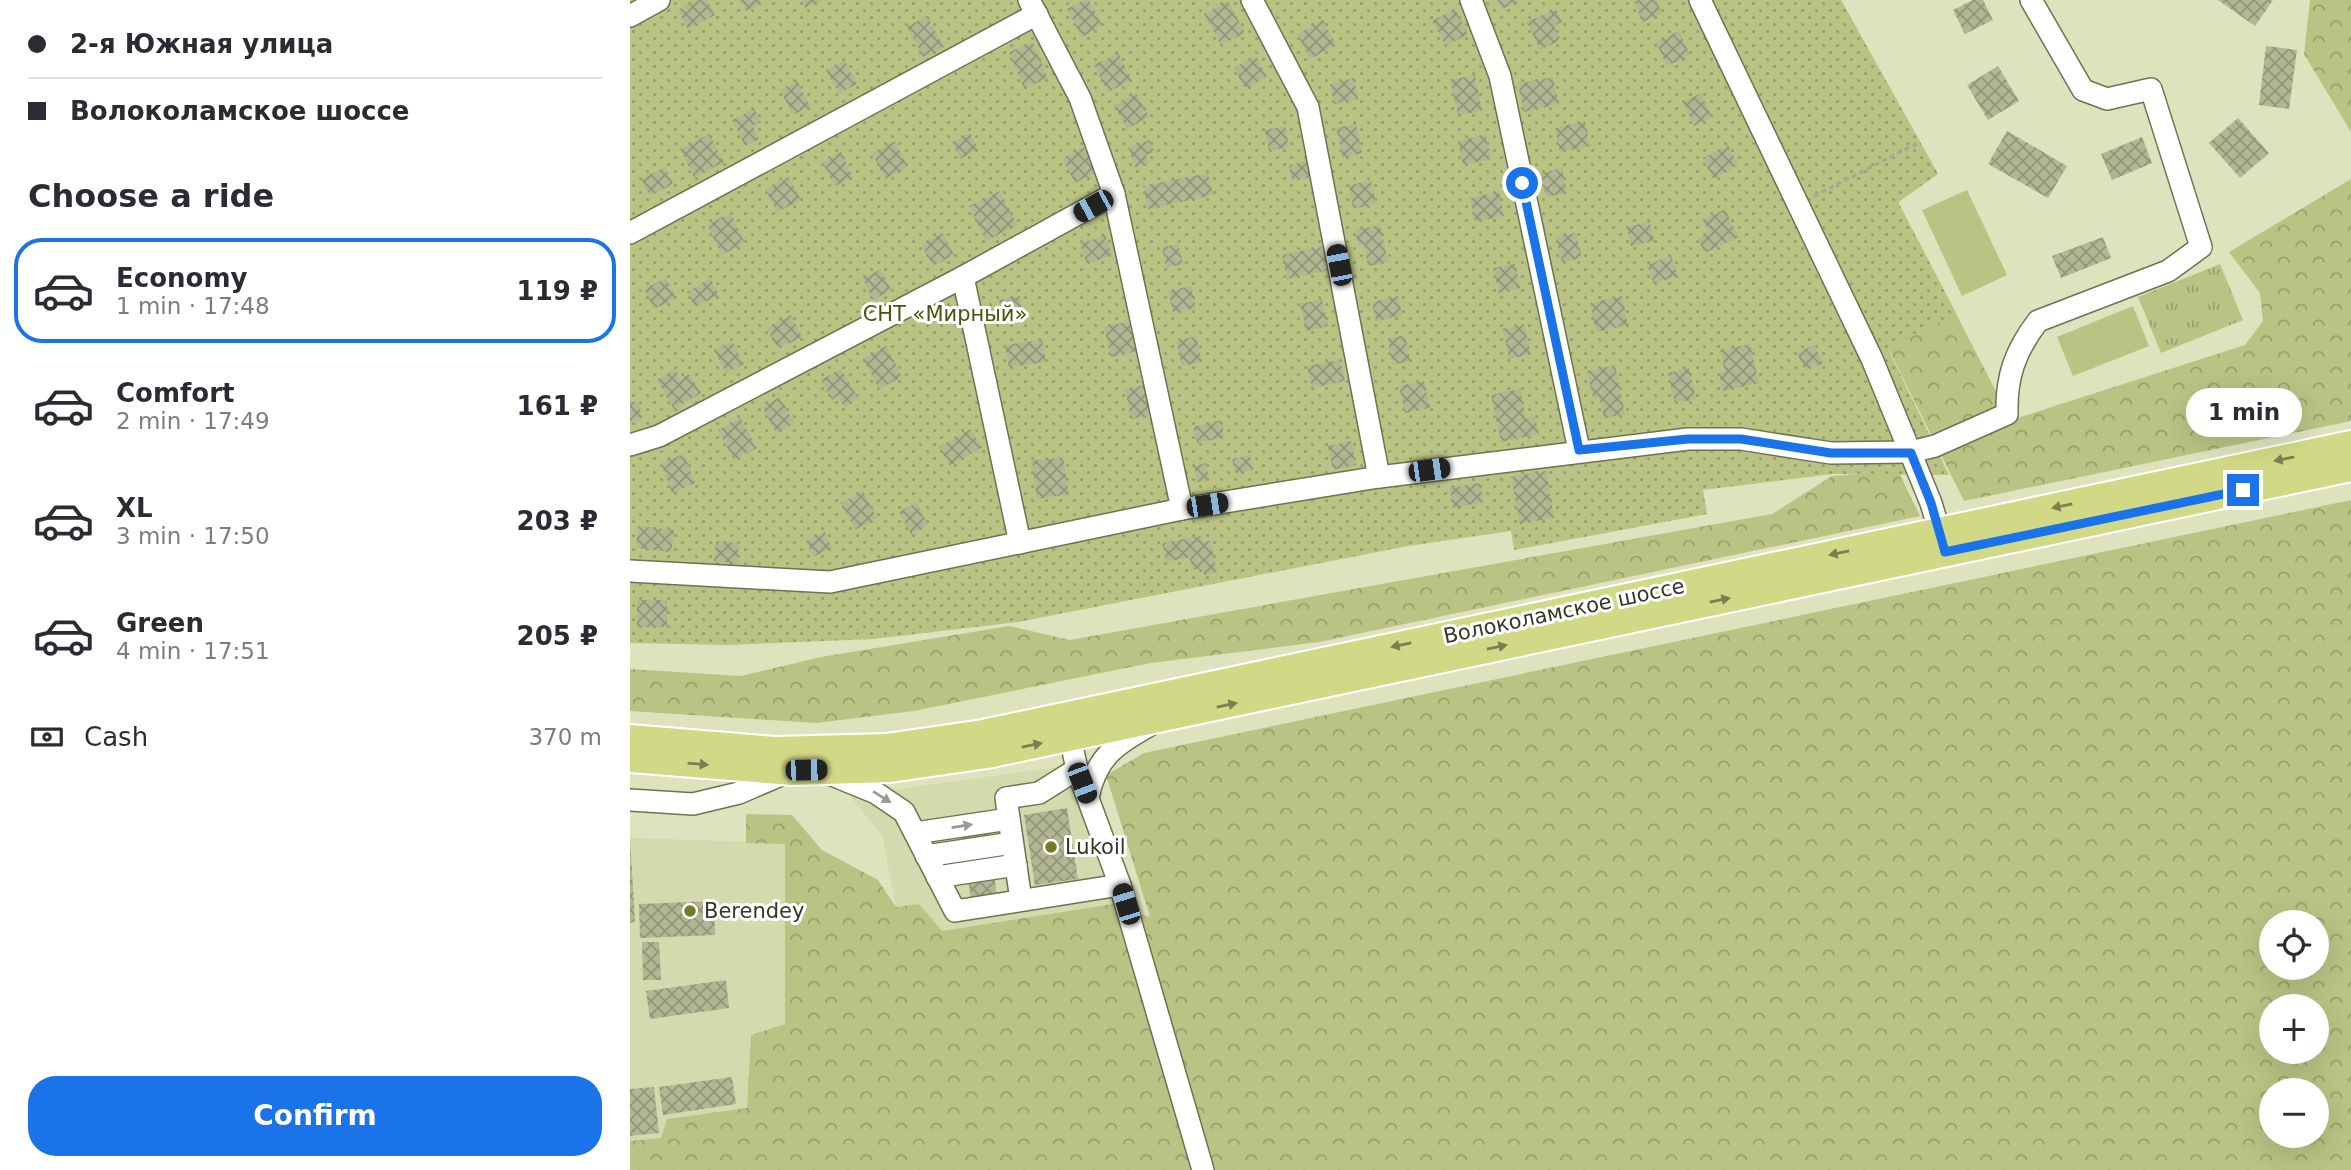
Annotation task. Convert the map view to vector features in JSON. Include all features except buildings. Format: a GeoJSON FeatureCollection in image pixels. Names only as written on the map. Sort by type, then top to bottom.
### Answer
{"type":"FeatureCollection","features":[{"type":"Feature","properties":{"kind":"main road","name":"Волоколамское шоссе"},"geometry":{"type":"LineString","coordinates":[[781,764],[983,734],[1160,719],[1943,542],[2351,445]]}},
{"type":"Feature","properties":{"kind":"main road","name":"Волоколамское шоссе"},"geometry":{"type":"LineString","coordinates":[[781,764],[820,770],[890,768],[987,754],[1068,727],[1943,542],[2351,467]]}},
{"type":"Feature","properties":{"kind":"main road"},"geometry":{"type":"LineString","coordinates":[[630,739],[781,764]]}},
{"type":"Feature","properties":{"kind":"main road"},"geometry":{"type":"LineString","coordinates":[[630,758],[781,764]]}},
{"type":"Feature","properties":{"kind":"street"},"geometry":{"type":"LineString","coordinates":[[630,16],[659,0]]}},
{"type":"Feature","properties":{"kind":"street"},"geometry":{"type":"LineString","coordinates":[[1252,0],[1308,107],[1379,477]]}},
{"type":"Feature","properties":{"kind":"street"},"geometry":{"type":"LineString","coordinates":[[1471,0],[1500,76],[1579,450]]}},
{"type":"Feature","properties":{"kind":"street"},"geometry":{"type":"LineString","coordinates":[[1700,0],[1800,204],[1911,453],[1943,542]]}},
{"type":"Feature","properties":{"kind":"street"},"geometry":{"type":"LineString","coordinates":[[630,571],[830,582],[1182,509],[1379,477],[1579,450],[1688,439],[1741,439],[1831,453],[1911,453],[1935,446],[2007,414],[2006,383],[2024,339],[2038,321],[2168,271],[2201,247],[2151,89],[2107,99],[2083,90],[2031,0]]}},
{"type":"Feature","properties":{"kind":"street"},"geometry":{"type":"LineString","coordinates":[[630,233],[1033,7],[1080,98],[1114,194],[1182,509]]}},
{"type":"Feature","properties":{"kind":"street"},"geometry":{"type":"LineString","coordinates":[[630,444],[659,436],[963,277],[1114,194]]}},
{"type":"Feature","properties":{"kind":"street"},"geometry":{"type":"LineString","coordinates":[[963,277],[1020,543]]}},
{"type":"Feature","properties":{"kind":"street"},"geometry":{"type":"LineString","coordinates":[[1088,797],[1093,773],[1104,757],[1160,719]]}},
{"type":"Feature","properties":{"kind":"street"},"geometry":{"type":"LineString","coordinates":[[1068,727],[1077,769],[1120,885],[1203,1170]]}},
{"type":"Feature","properties":{"kind":"street"},"geometry":{"type":"LineString","coordinates":[[630,800],[693,804],[739,793],[781,764]]}},
{"type":"Feature","properties":{"kind":"street"},"geometry":{"type":"LineString","coordinates":[[1020,894],[1006,798],[1039,793],[1077,769]]}},
{"type":"Feature","properties":{"kind":"street"},"geometry":{"type":"LineString","coordinates":[[820,770],[876,793],[904,812],[951,904],[1020,894],[1120,885]]}},
{"type":"Feature","properties":{"kind":"street"},"geometry":{"type":"LineString","coordinates":[[915,834],[1009,819]]}},
{"type":"Feature","properties":{"kind":"street"},"geometry":{"type":"LineString","coordinates":[[926,856],[1013,843]]}},
{"type":"Feature","properties":{"kind":"street"},"geometry":{"type":"LineString","coordinates":[[937,877],[1016,865]]}},
{"type":"Feature","properties":{"kind":"path"},"geometry":{"type":"LineString","coordinates":[[1800,204],[1920,142]]}},
{"type":"Feature","properties":{"kind":"shaded area"},"geometry":{"type":"Polygon","coordinates":[[[1065,766],[1113,904],[942,931],[919,904],[896,907],[882,835],[850,796],[1065,766]]]}},
{"type":"Feature","properties":{"kind":"shaded area"},"geometry":{"type":"Polygon","coordinates":[[[630,838],[785,843],[785,1024],[751,1035],[747,1108],[667,1119],[662,1138],[630,1141],[630,838]]]}},
{"type":"Feature","properties":{"kind":"green space","name":"СНТ «Мирный»"},"geometry":{"type":"Polygon","coordinates":[[[630,0],[1841,0],[1938,174],[1898,202],[1956,313],[1888,349],[1949,475],[1833,474],[1703,490],[1707,514],[1514,550],[1511,531],[1408,546],[1018,622],[874,639],[727,645],[630,643],[630,0]]]}},
{"type":"Feature","properties":{"kind":"green space"},"geometry":{"type":"Polygon","coordinates":[[[1841,0],[1938,174],[1898,202],[2011,420],[2245,345],[2263,321],[2260,293],[2229,252],[2351,179],[2351,421],[1964,501],[1888,348],[1841,0]]]}},
{"type":"Feature","properties":{"kind":"green space"},"geometry":{"type":"Polygon","coordinates":[[[2310,0],[2351,0],[2351,132],[2304,54],[2310,0]]]}},
{"type":"Feature","properties":{"kind":"green space"},"geometry":{"type":"Polygon","coordinates":[[[1967,190],[2007,275],[1962,296],[1922,210],[1967,190]]]}},
{"type":"Feature","properties":{"kind":"green space"},"geometry":{"type":"Polygon","coordinates":[[[2220,264],[2243,320],[2161,353],[2138,297],[2220,264]]]}},
{"type":"Feature","properties":{"kind":"green space"},"geometry":{"type":"Polygon","coordinates":[[[2133,306],[2149,346],[2073,376],[2057,337],[2133,306]]]}},
{"type":"Feature","properties":{"kind":"green space"},"geometry":{"type":"Polygon","coordinates":[[[1898,471],[1920,516],[1319,642],[1151,663],[914,711],[816,723],[630,711],[630,669],[741,676],[821,657],[1009,626],[1070,640],[1772,514],[1832,476],[1898,471]]]}},
{"type":"Feature","properties":{"kind":"green space"},"geometry":{"type":"Polygon","coordinates":[[[2351,500],[2351,1170],[630,1170],[630,1141],[661,1138],[667,1119],[747,1108],[751,1035],[785,1024],[785,844],[746,843],[746,814],[792,815],[822,850],[878,880],[896,907],[919,904],[942,931],[1113,904],[1150,917],[1106,775],[1144,753],[2351,500]]]}},
{"type":"Feature","properties":{"kind":"place","name":"Lukoil"},"geometry":{"type":"Point","coordinates":[1051,847]}},
{"type":"Feature","properties":{"kind":"place","name":"Berendey"},"geometry":{"type":"Point","coordinates":[690,911]}},
{"type":"Feature","properties":{"kind":"route"},"geometry":{"type":"LineString","coordinates":[[1522,183],[1579,450],[1688,439],[1741,439],[1831,453],[1911,453],[1941,532],[1945,552],[2243,490]]}}]}
